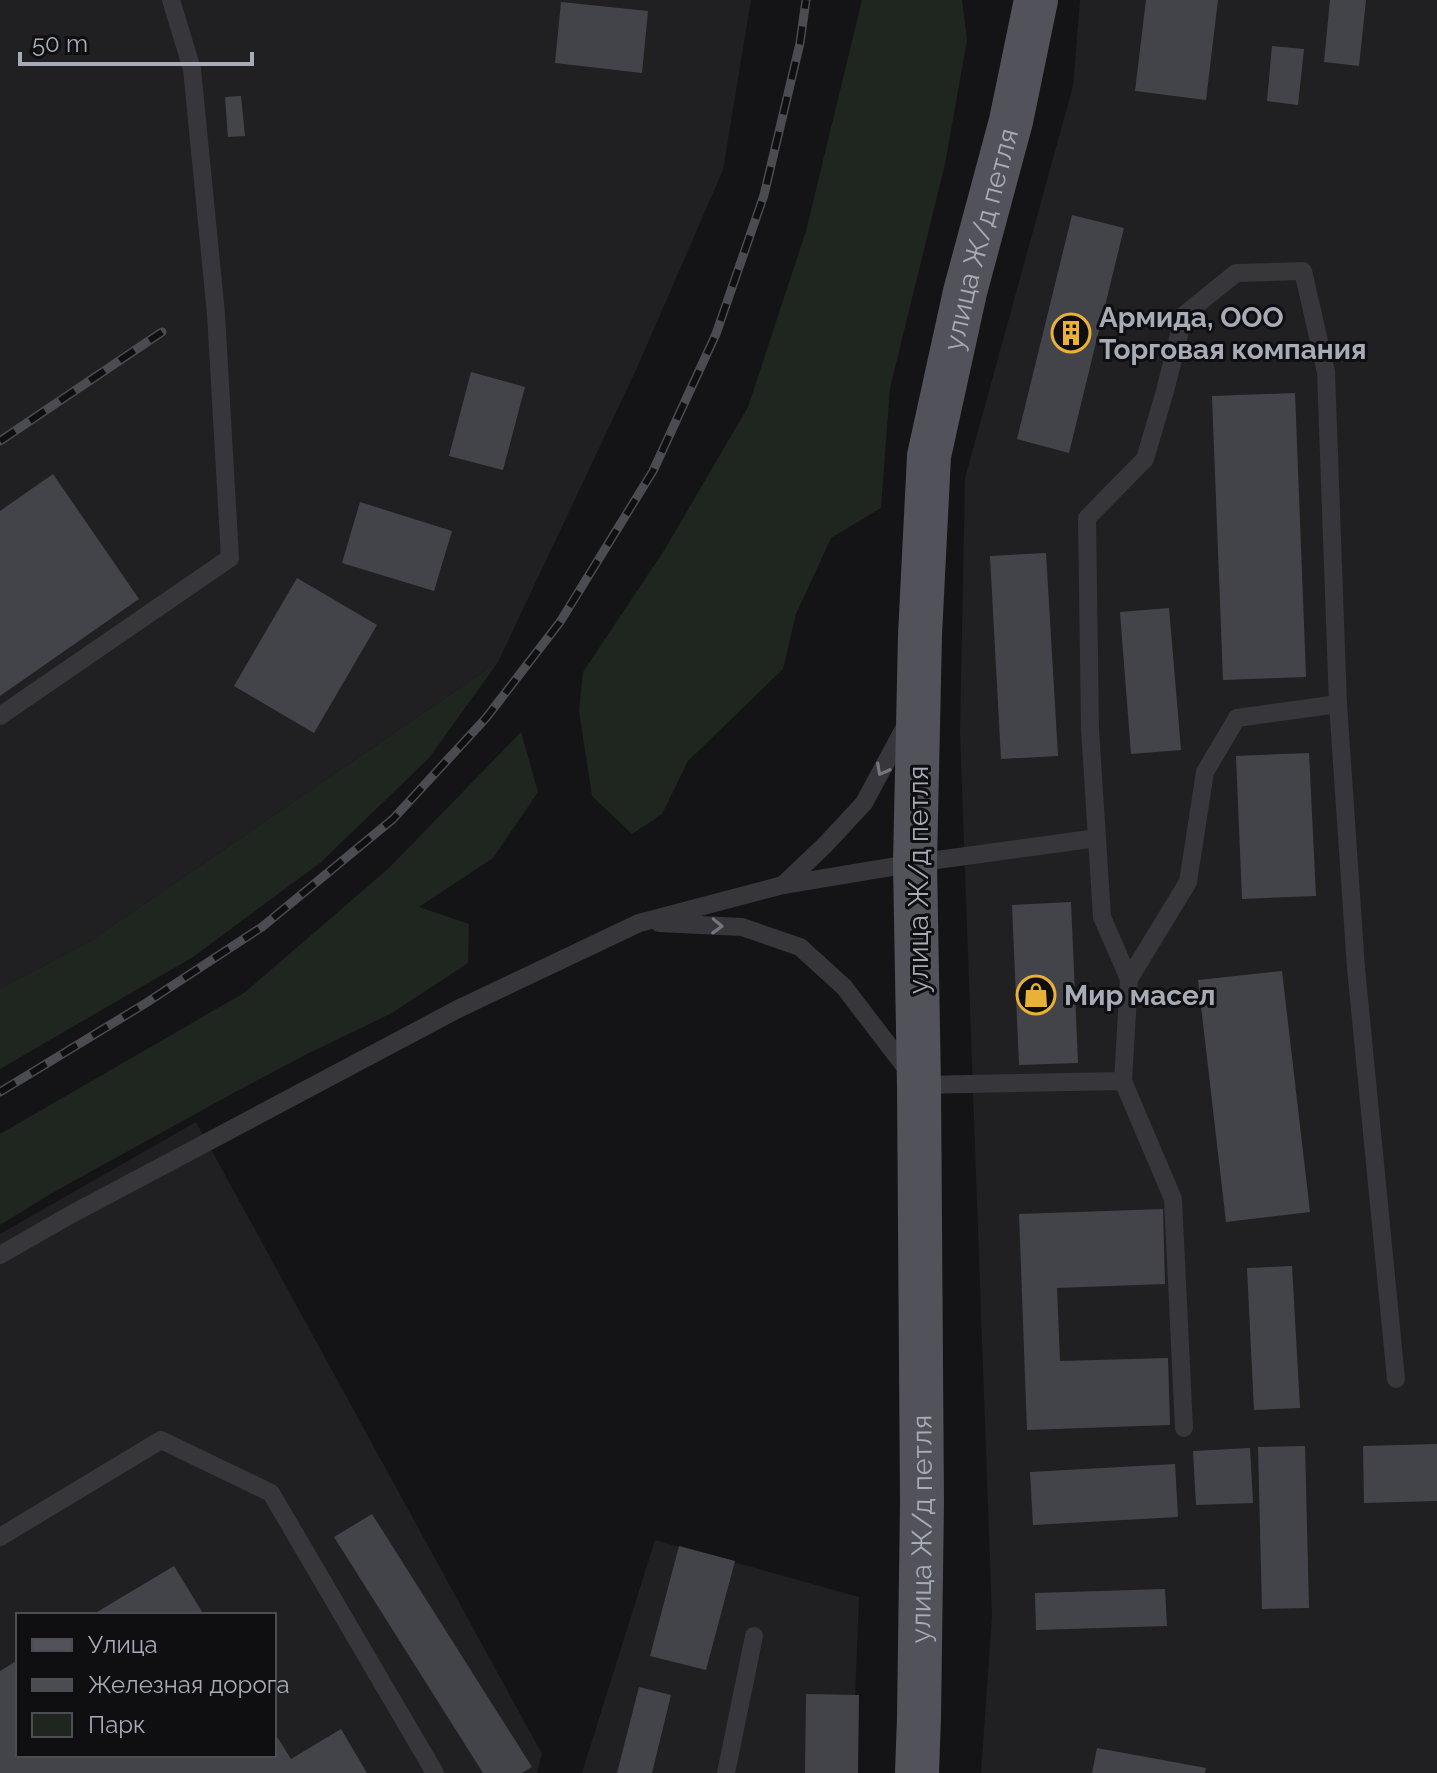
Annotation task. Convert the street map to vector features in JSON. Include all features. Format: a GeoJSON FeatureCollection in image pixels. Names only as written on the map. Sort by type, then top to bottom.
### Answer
{"type":"FeatureCollection","features":[{"type":"Feature","properties":{"kind":"main road","name":"улица Ж/д петля"},"geometry":{"type":"LineString","coordinates":[[917,1773],[922,1502],[915,863],[920,635],[929,456],[965,292],[1011,121],[1036,0]]}},
{"type":"Feature","properties":{"kind":"lane"},"geometry":{"type":"LineString","coordinates":[[0,716],[230,558],[216,314],[192,69],[171,0]]}},
{"type":"Feature","properties":{"kind":"lane"},"geometry":{"type":"LineString","coordinates":[[1184,1428],[1173,1199],[1123,1081],[1129,979],[1102,917],[1090,729],[1087,518],[1145,459],[1184,315],[1236,273],[1303,271],[1326,372],[1338,704],[1356,968],[1396,1379]]}},
{"type":"Feature","properties":{"kind":"lane"},"geometry":{"type":"LineString","coordinates":[[783,885],[864,803],[919,702]]}},
{"type":"Feature","properties":{"kind":"lane"},"geometry":{"type":"LineString","coordinates":[[1129,979],[1188,882],[1205,772],[1237,718],[1338,704]]}},
{"type":"Feature","properties":{"kind":"lane"},"geometry":{"type":"LineString","coordinates":[[0,1255],[456,1010],[639,923],[783,885],[1097,838]]}},
{"type":"Feature","properties":{"kind":"lane"},"geometry":{"type":"LineString","coordinates":[[639,923],[742,927],[800,947],[844,987],[919,1085],[1123,1081]]}},
{"type":"Feature","properties":{"kind":"lane"},"geometry":{"type":"LineString","coordinates":[[0,1537],[161,1440],[271,1493],[435,1773]]}},
{"type":"Feature","properties":{"kind":"lane"},"geometry":{"type":"LineString","coordinates":[[726,1773],[754,1636]]}},
{"type":"Feature","properties":{"kind":"shaded area"},"geometry":{"type":"Polygon","coordinates":[[[0,0],[751,0],[723,170],[636,370],[498,662],[92,940],[0,989],[0,0]]]}},
{"type":"Feature","properties":{"kind":"shaded area"},"geometry":{"type":"Polygon","coordinates":[[[1080,0],[1437,0],[1437,1773],[981,1773],[992,1616],[960,732],[965,478],[1073,86],[1080,0]]]}},
{"type":"Feature","properties":{"kind":"shaded area"},"geometry":{"type":"Polygon","coordinates":[[[196,1122],[542,1754],[537,1773],[0,1773],[0,1234],[196,1122]]]}},
{"type":"Feature","properties":{"kind":"shaded area"},"geometry":{"type":"Polygon","coordinates":[[[655,1540],[859,1597],[852,1773],[582,1773],[655,1540]]]}},
{"type":"Feature","properties":{"kind":"green space"},"geometry":{"type":"Polygon","coordinates":[[[862,0],[962,0],[967,40],[945,164],[890,388],[881,508],[831,538],[796,614],[783,669],[688,761],[662,814],[632,834],[592,796],[579,711],[583,672],[665,549],[748,407],[806,231],[862,0]]]}},
{"type":"Feature","properties":{"kind":"green space"},"geometry":{"type":"Polygon","coordinates":[[[498,662],[429,758],[320,863],[193,957],[0,1069],[0,989],[92,940],[498,662]]]}},
{"type":"Feature","properties":{"kind":"green space"},"geometry":{"type":"Polygon","coordinates":[[[521,732],[538,792],[493,858],[419,907],[469,924],[468,963],[392,1013],[237,1091],[0,1225],[0,1134],[244,993],[389,868],[521,732]]]}},
{"type":"Feature","properties":{"kind":"building"},"geometry":{"type":"Polygon","coordinates":[[[1146,0],[1218,0],[1206,100],[1135,91],[1146,0]]]}},
{"type":"Feature","properties":{"kind":"building"},"geometry":{"type":"Polygon","coordinates":[[[1330,0],[1366,0],[1359,66],[1324,62],[1330,0]]]}},
{"type":"Feature","properties":{"kind":"building"},"geometry":{"type":"Polygon","coordinates":[[[561,2],[648,11],[642,73],[555,63],[561,2]]]}},
{"type":"Feature","properties":{"kind":"building"},"geometry":{"type":"Polygon","coordinates":[[[1272,46],[1304,49],[1298,105],[1267,101],[1272,46]]]}},
{"type":"Feature","properties":{"kind":"building"},"geometry":{"type":"Polygon","coordinates":[[[241,96],[245,136],[228,137],[225,97],[241,96]]]}},
{"type":"Feature","properties":{"kind":"building","name":"Армида, ООО Торговая компания"},"geometry":{"type":"Polygon","coordinates":[[[1072,215],[1124,228],[1069,453],[1017,439],[1072,215]]]}},
{"type":"Feature","properties":{"kind":"building"},"geometry":{"type":"Polygon","coordinates":[[[471,372],[525,387],[503,470],[449,456],[471,372]]]}},
{"type":"Feature","properties":{"kind":"building"},"geometry":{"type":"Polygon","coordinates":[[[1295,393],[1306,677],[1223,680],[1212,396],[1295,393]]]}},
{"type":"Feature","properties":{"kind":"building"},"geometry":{"type":"Polygon","coordinates":[[[53,474],[139,599],[0,696],[0,511],[53,474]]]}},
{"type":"Feature","properties":{"kind":"building"},"geometry":{"type":"Polygon","coordinates":[[[360,502],[452,531],[434,591],[342,563],[360,502]]]}},
{"type":"Feature","properties":{"kind":"building"},"geometry":{"type":"Polygon","coordinates":[[[1046,553],[1058,756],[1001,759],[990,556],[1046,553]]]}},
{"type":"Feature","properties":{"kind":"building"},"geometry":{"type":"Polygon","coordinates":[[[297,578],[377,625],[314,733],[234,686],[297,578]]]}},
{"type":"Feature","properties":{"kind":"building"},"geometry":{"type":"Polygon","coordinates":[[[1169,608],[1181,750],[1131,754],[1120,612],[1169,608]]]}},
{"type":"Feature","properties":{"kind":"building"},"geometry":{"type":"Polygon","coordinates":[[[1309,753],[1316,896],[1242,899],[1236,756],[1309,753]]]}},
{"type":"Feature","properties":{"kind":"building"},"geometry":{"type":"Polygon","coordinates":[[[1071,902],[1078,1063],[1019,1065],[1012,905],[1071,902]]]}},
{"type":"Feature","properties":{"kind":"building"},"geometry":{"type":"Polygon","coordinates":[[[1282,971],[1310,1212],[1226,1222],[1198,980],[1282,971]]]}},
{"type":"Feature","properties":{"kind":"building"},"geometry":{"type":"Polygon","coordinates":[[[1163,1209],[1165,1284],[1057,1288],[1060,1361],[1168,1358],[1170,1425],[1027,1430],[1019,1214],[1163,1209]]]}},
{"type":"Feature","properties":{"kind":"building"},"geometry":{"type":"Polygon","coordinates":[[[1292,1266],[1300,1408],[1254,1410],[1247,1268],[1292,1266]]]}},
{"type":"Feature","properties":{"kind":"building"},"geometry":{"type":"Polygon","coordinates":[[[1437,1444],[1437,1501],[1364,1503],[1363,1446],[1437,1444]]]}},
{"type":"Feature","properties":{"kind":"building"},"geometry":{"type":"Polygon","coordinates":[[[1305,1446],[1309,1608],[1262,1609],[1258,1447],[1305,1446]]]}},
{"type":"Feature","properties":{"kind":"building"},"geometry":{"type":"Polygon","coordinates":[[[1250,1448],[1253,1503],[1196,1505],[1193,1451],[1250,1448]]]}},
{"type":"Feature","properties":{"kind":"building"},"geometry":{"type":"Polygon","coordinates":[[[1175,1464],[1178,1517],[1033,1525],[1030,1472],[1175,1464]]]}},
{"type":"Feature","properties":{"kind":"building"},"geometry":{"type":"Polygon","coordinates":[[[372,1514],[532,1767],[522,1773],[483,1773],[334,1537],[372,1514]]]}},
{"type":"Feature","properties":{"kind":"building"},"geometry":{"type":"Polygon","coordinates":[[[679,1546],[735,1561],[706,1670],[650,1656],[679,1546]]]}},
{"type":"Feature","properties":{"kind":"building"},"geometry":{"type":"Polygon","coordinates":[[[174,1566],[203,1613],[95,1613],[174,1566]]]}},
{"type":"Feature","properties":{"kind":"building"},"geometry":{"type":"Polygon","coordinates":[[[1165,1589],[1167,1626],[1036,1630],[1035,1593],[1165,1589]]]}},
{"type":"Feature","properties":{"kind":"building"},"geometry":{"type":"Polygon","coordinates":[[[16,1661],[16,1757],[276,1757],[276,1735],[291,1759],[341,1729],[367,1773],[0,1773],[0,1671],[16,1661]]]}},
{"type":"Feature","properties":{"kind":"building"},"geometry":{"type":"Polygon","coordinates":[[[639,1687],[671,1695],[652,1773],[617,1773],[639,1687]]]}},
{"type":"Feature","properties":{"kind":"building"},"geometry":{"type":"Polygon","coordinates":[[[806,1694],[859,1695],[858,1773],[805,1773],[806,1694]]]}},
{"type":"Feature","properties":{"kind":"building"},"geometry":{"type":"Polygon","coordinates":[[[1097,1748],[1206,1768],[1205,1773],[1092,1773],[1097,1748]]]}},
{"type":"Feature","properties":{"kind":"railway"},"geometry":{"type":"LineString","coordinates":[[0,1092],[146,1003],[262,927],[393,819],[486,718],[560,622],[653,471],[716,334],[764,195],[800,43],[806,0]]}},
{"type":"Feature","properties":{"kind":"railway"},"geometry":{"type":"LineString","coordinates":[[0,441],[162,332]]}},
{"type":"Feature","properties":{"kind":"place","name":"Армида, ООО Торговая компания"},"geometry":{"type":"Point","coordinates":[1071,333]}},
{"type":"Feature","properties":{"kind":"place","name":"Мир масел"},"geometry":{"type":"Point","coordinates":[1036,995]}}]}
